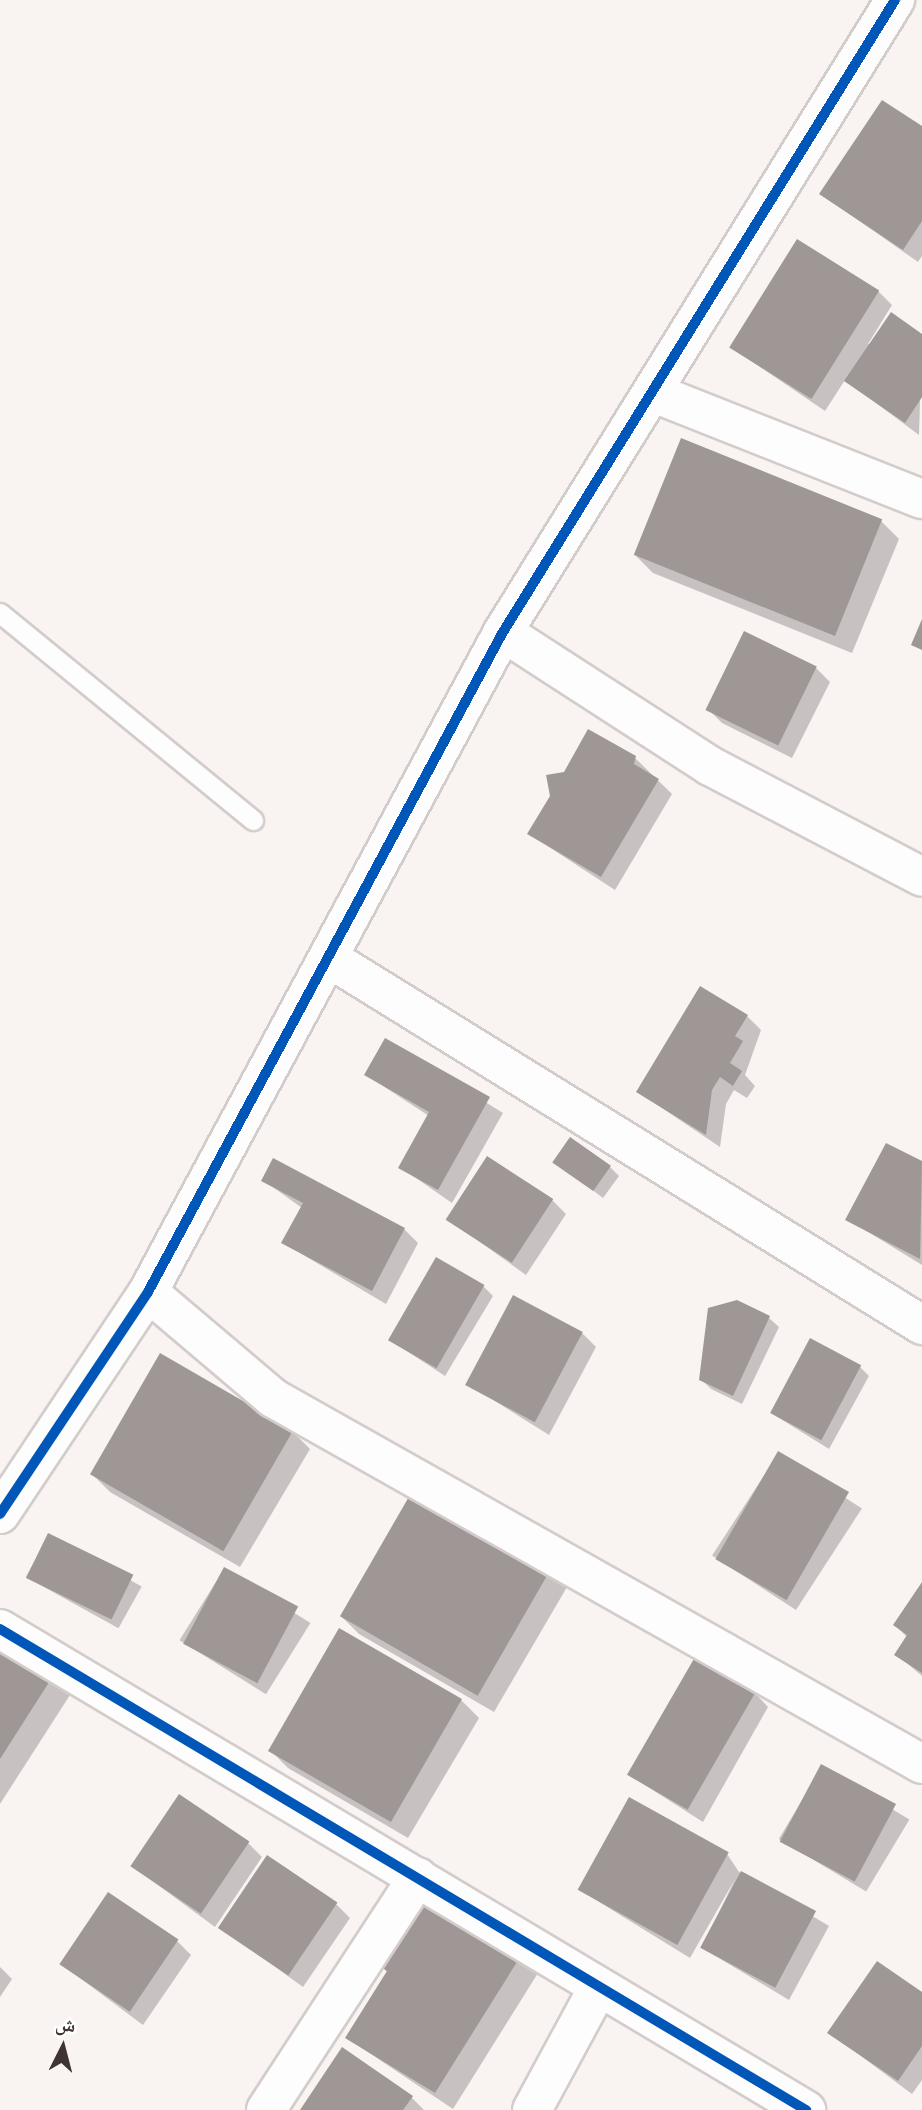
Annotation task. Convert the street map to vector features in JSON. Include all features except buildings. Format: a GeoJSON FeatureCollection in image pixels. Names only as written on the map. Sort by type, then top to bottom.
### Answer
{"type":"FeatureCollection","features":[{"type":"Feature","properties":{"kind":"street"},"geometry":{"type":"LineString","coordinates":[[0,1514],[148,1292],[332,960],[503,632],[654,393],[895,0]]}},
{"type":"Feature","properties":{"kind":"street"},"geometry":{"type":"LineString","coordinates":[[654,393],[920,494]]}},
{"type":"Feature","properties":{"kind":"street"},"geometry":{"type":"LineString","coordinates":[[503,632],[710,766],[922,877]]}},
{"type":"Feature","properties":{"kind":"street"},"geometry":{"type":"LineString","coordinates":[[332,960],[922,1325]]}},
{"type":"Feature","properties":{"kind":"street"},"geometry":{"type":"LineString","coordinates":[[148,1292],[273,1398],[922,1764]]}},
{"type":"Feature","properties":{"kind":"street"},"geometry":{"type":"LineString","coordinates":[[0,1629],[806,2110]]}},
{"type":"Feature","properties":{"kind":"street"},"geometry":{"type":"LineString","coordinates":[[266,2110],[418,1877]]}},
{"type":"Feature","properties":{"kind":"street"},"geometry":{"type":"LineString","coordinates":[[532,2110],[598,1988]]}},
{"type":"Feature","properties":{"kind":"lane"},"geometry":{"type":"LineString","coordinates":[[0,613],[253,820]]}},
{"type":"Feature","properties":{"kind":"cycle path"},"geometry":{"type":"LineString","coordinates":[[0,1514],[148,1292],[503,632],[895,0]]}},
{"type":"Feature","properties":{"kind":"cycle path"},"geometry":{"type":"LineString","coordinates":[[0,1629],[806,2110]]}}]}
